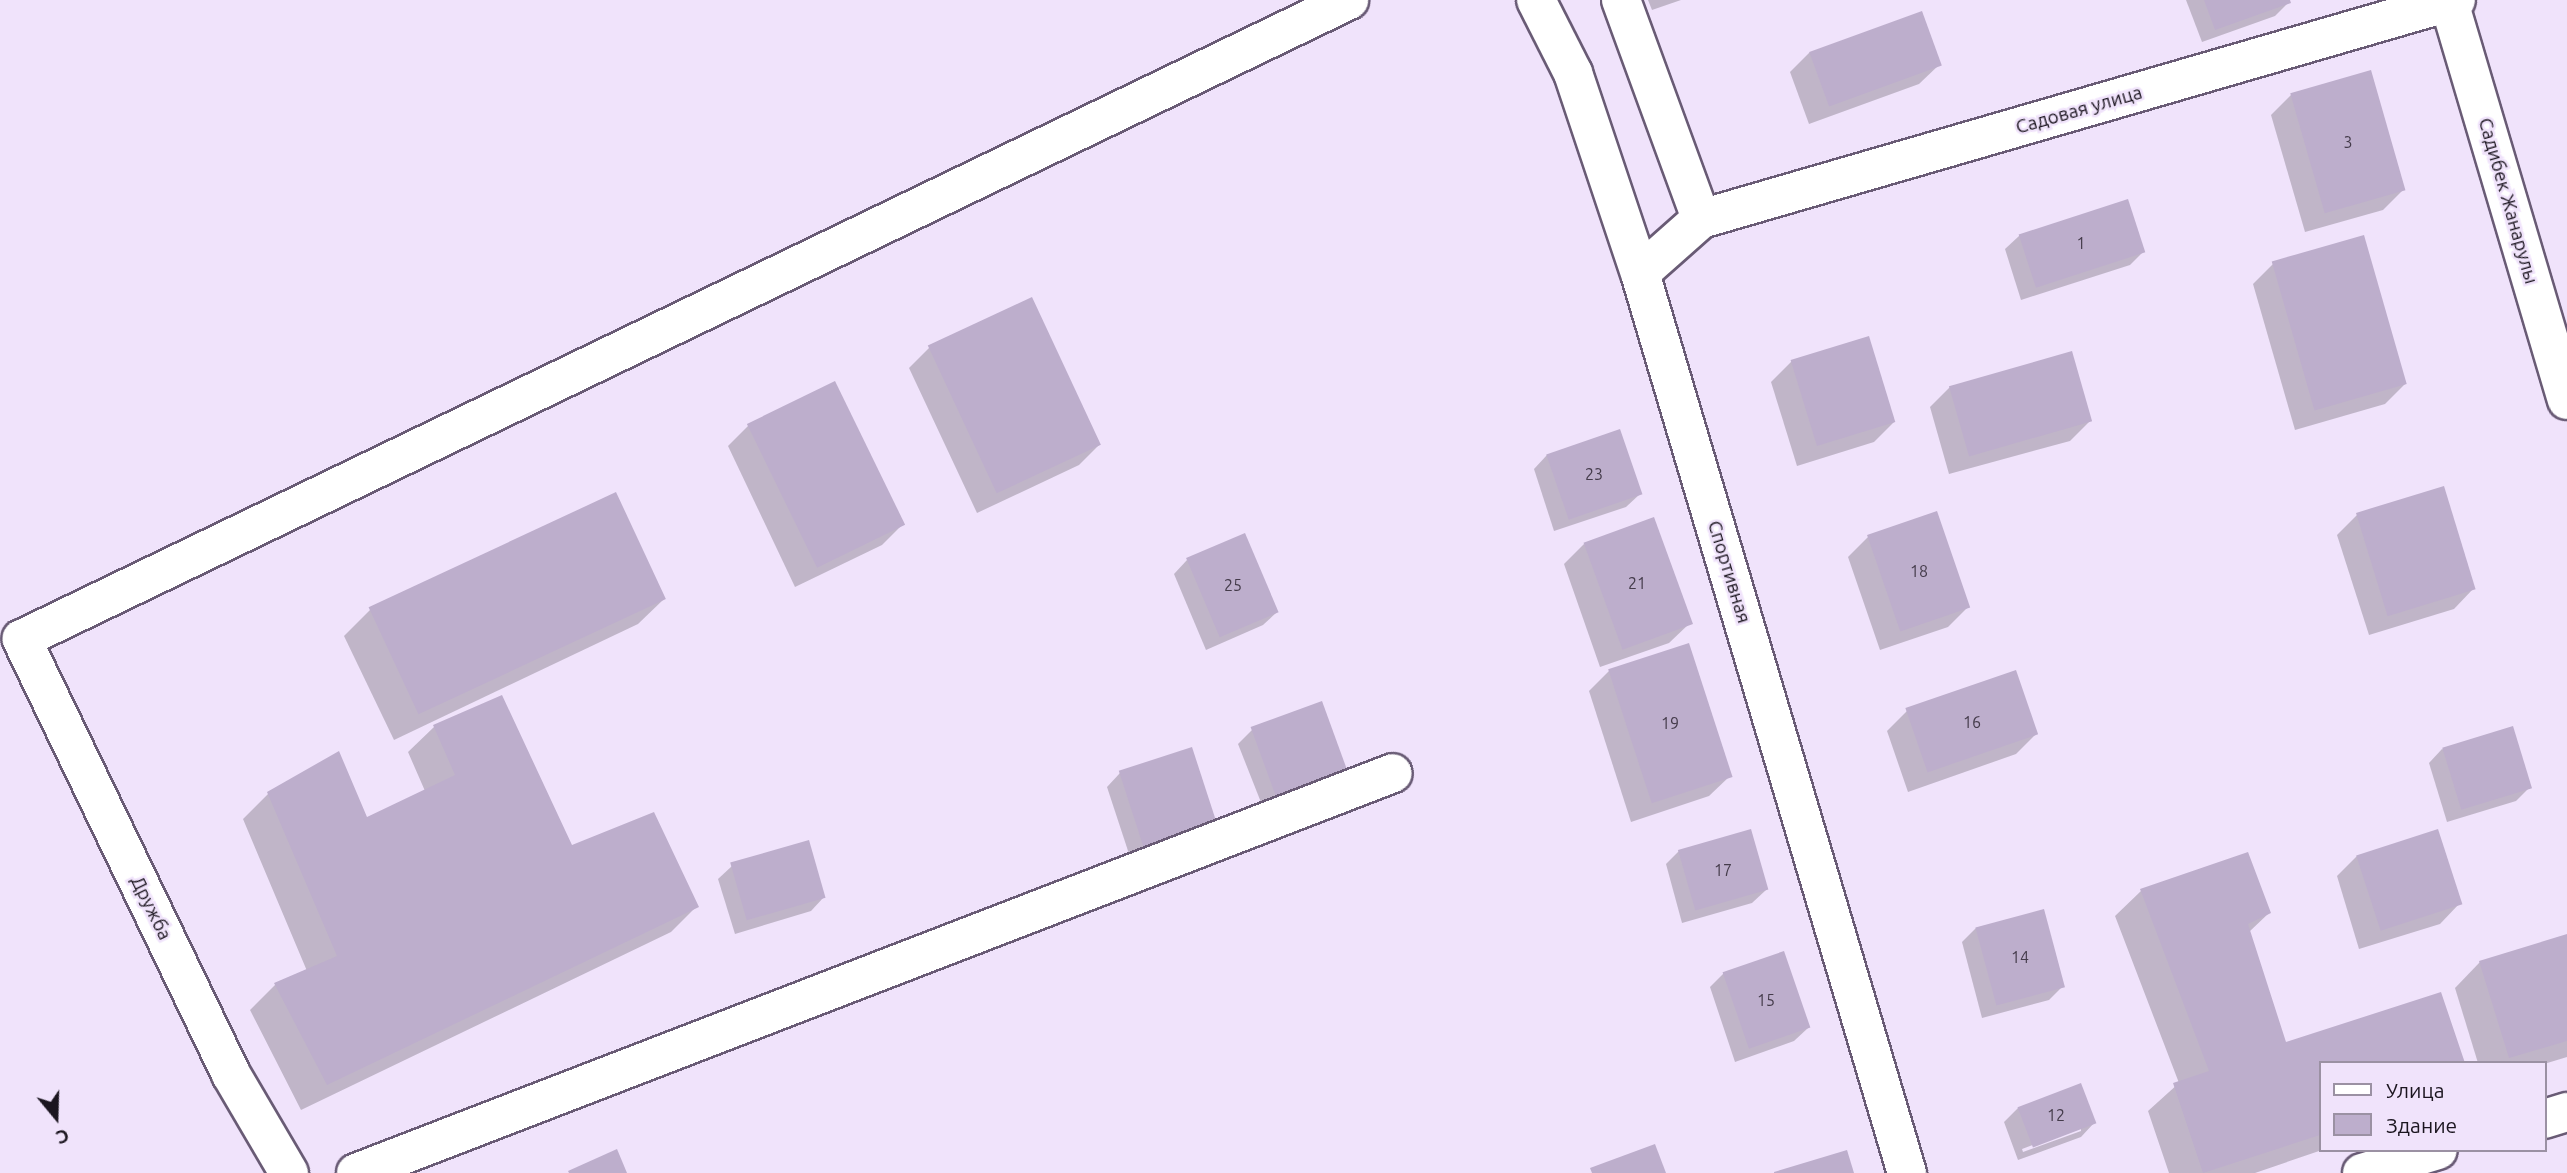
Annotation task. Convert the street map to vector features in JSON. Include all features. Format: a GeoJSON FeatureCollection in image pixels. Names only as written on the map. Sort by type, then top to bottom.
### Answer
{"type":"FeatureCollection","features":[{"type":"Feature","properties":{"kind":"street","name":"Дружба"},"geometry":{"type":"LineString","coordinates":[[289,1173],[231,1074],[22,639],[1349,0]]}},
{"type":"Feature","properties":{"kind":"street","name":"Спортивная"},"geometry":{"type":"LineString","coordinates":[[1536,0],[1573,73],[1640,273],[1907,1173]]}},
{"type":"Feature","properties":{"kind":"street"},"geometry":{"type":"LineString","coordinates":[[1620,0],[1701,219],[1640,273]]}},
{"type":"Feature","properties":{"kind":"street","name":"Садовая улица"},"geometry":{"type":"LineString","coordinates":[[1701,219],[2453,1]]}},
{"type":"Feature","properties":{"kind":"street","name":"Садибек Жанарулы"},"geometry":{"type":"LineString","coordinates":[[2453,1],[2567,400]]}},
{"type":"Feature","properties":{"kind":"street"},"geometry":{"type":"LineString","coordinates":[[356,1173],[1393,773]]}},
{"type":"Feature","properties":{"kind":"street"},"geometry":{"type":"LineString","coordinates":[[2546,1118],[2567,1112]]}},
{"type":"Feature","properties":{"kind":"street"},"geometry":{"type":"LineString","coordinates":[[2362,1173],[2431,1152]]}},
{"type":"Feature","properties":{"kind":"building"},"geometry":{"type":"Polygon","coordinates":[[[2204,0],[2290,0],[2291,3],[2215,30],[2204,0]]]}},
{"type":"Feature","properties":{"kind":"building"},"geometry":{"type":"Polygon","coordinates":[[[1922,11],[1942,66],[1829,107],[1809,52],[1922,11]]]}},
{"type":"Feature","properties":{"kind":"building"},"geometry":{"type":"Polygon","coordinates":[[[2371,70],[2405,190],[2325,213],[2290,93],[2371,70]]]}},
{"type":"Feature","properties":{"kind":"building"},"geometry":{"type":"Polygon","coordinates":[[[2128,199],[2145,252],[2036,288],[2019,235],[2128,199]]]}},
{"type":"Feature","properties":{"kind":"building"},"geometry":{"type":"Polygon","coordinates":[[[2364,235],[2407,384],[2314,410],[2272,261],[2364,235]]]}},
{"type":"Feature","properties":{"kind":"building"},"geometry":{"type":"Polygon","coordinates":[[[1032,297],[1101,445],[997,493],[928,346],[1032,297]]]}},
{"type":"Feature","properties":{"kind":"building"},"geometry":{"type":"Polygon","coordinates":[[[1869,336],[1895,422],[1817,446],[1791,360],[1869,336]]]}},
{"type":"Feature","properties":{"kind":"building"},"geometry":{"type":"Polygon","coordinates":[[[2072,351],[2092,421],[1969,456],[1949,386],[2072,351]]]}},
{"type":"Feature","properties":{"kind":"building"},"geometry":{"type":"Polygon","coordinates":[[[835,381],[905,525],[817,568],[747,424],[835,381]]]}},
{"type":"Feature","properties":{"kind":"building"},"geometry":{"type":"Polygon","coordinates":[[[1620,429],[1642,494],[1569,520],[1546,454],[1620,429]]]}},
{"type":"Feature","properties":{"kind":"building"},"geometry":{"type":"Polygon","coordinates":[[[2444,486],[2476,589],[2388,616],[2356,513],[2444,486]]]}},
{"type":"Feature","properties":{"kind":"building"},"geometry":{"type":"Polygon","coordinates":[[[616,492],[666,599],[418,714],[369,607],[616,492]]]}},
{"type":"Feature","properties":{"kind":"building"},"geometry":{"type":"Polygon","coordinates":[[[1937,511],[1970,607],[1900,632],[1867,535],[1937,511]]]}},
{"type":"Feature","properties":{"kind":"building"},"geometry":{"type":"Polygon","coordinates":[[[1654,517],[1693,624],[1623,650],[1584,543],[1654,517]]]}},
{"type":"Feature","properties":{"kind":"building"},"geometry":{"type":"Polygon","coordinates":[[[1245,533],[1279,612],[1220,637],[1186,558],[1245,533]]]}},
{"type":"Feature","properties":{"kind":"building"},"geometry":{"type":"Polygon","coordinates":[[[1689,643],[1733,777],[1652,803],[1608,669],[1689,643]]]}},
{"type":"Feature","properties":{"kind":"building"},"geometry":{"type":"Polygon","coordinates":[[[2016,670],[2038,734],[1928,772],[1905,708],[2016,670]]]}},
{"type":"Feature","properties":{"kind":"building"},"geometry":{"type":"Polygon","coordinates":[[[502,695],[572,845],[654,812],[699,907],[327,1085],[274,983],[337,956],[267,792],[339,751],[367,817],[455,775],[433,725],[502,695]]]}},
{"type":"Feature","properties":{"kind":"building"},"geometry":{"type":"Polygon","coordinates":[[[1322,701],[1348,771],[1276,797],[1251,727],[1322,701]]]}},
{"type":"Feature","properties":{"kind":"building"},"geometry":{"type":"Polygon","coordinates":[[[2513,726],[2532,788],[2461,810],[2442,748],[2513,726]]]}},
{"type":"Feature","properties":{"kind":"building"},"geometry":{"type":"Polygon","coordinates":[[[1192,747],[1217,823],[1143,847],[1119,771],[1192,747]]]}},
{"type":"Feature","properties":{"kind":"building"},"geometry":{"type":"Polygon","coordinates":[[[1751,829],[1768,890],[1695,911],[1678,850],[1751,829]]]}},
{"type":"Feature","properties":{"kind":"building"},"geometry":{"type":"Polygon","coordinates":[[[2438,829],[2462,904],[2381,931],[2356,856],[2438,829]]]}},
{"type":"Feature","properties":{"kind":"building"},"geometry":{"type":"Polygon","coordinates":[[[809,840],[826,898],[747,920],[730,863],[809,840]]]}},
{"type":"Feature","properties":{"kind":"building"},"geometry":{"type":"Polygon","coordinates":[[[2248,852],[2271,913],[2248,924],[2286,1042],[2441,992],[2464,1061],[2318,1061],[2318,1136],[2203,1173],[2173,1083],[2209,1071],[2140,889],[2248,852]]]}},
{"type":"Feature","properties":{"kind":"building"},"geometry":{"type":"Polygon","coordinates":[[[2044,909],[2065,987],[1996,1006],[1975,927],[2044,909]]]}},
{"type":"Feature","properties":{"kind":"building"},"geometry":{"type":"Polygon","coordinates":[[[2567,934],[2567,1041],[2509,1058],[2479,961],[2567,934]]]}},
{"type":"Feature","properties":{"kind":"building"},"geometry":{"type":"Polygon","coordinates":[[[1784,951],[1810,1028],[1749,1049],[1723,972],[1784,951]]]}},
{"type":"Feature","properties":{"kind":"building"},"geometry":{"type":"Polygon","coordinates":[[[2081,1083],[2096,1123],[2033,1148],[2018,1107],[2081,1083]]]}},
{"type":"Feature","properties":{"kind":"building"},"geometry":{"type":"Polygon","coordinates":[[[1655,1144],[1666,1173],[1592,1173],[1590,1168],[1655,1144]]]}},
{"type":"Feature","properties":{"kind":"building"},"geometry":{"type":"Polygon","coordinates":[[[617,1149],[627,1173],[568,1171],[617,1149]]]}},
{"type":"Feature","properties":{"kind":"building"},"geometry":{"type":"Polygon","coordinates":[[[1847,1150],[1854,1173],[1774,1173],[1774,1172],[1847,1150]]]}}]}
